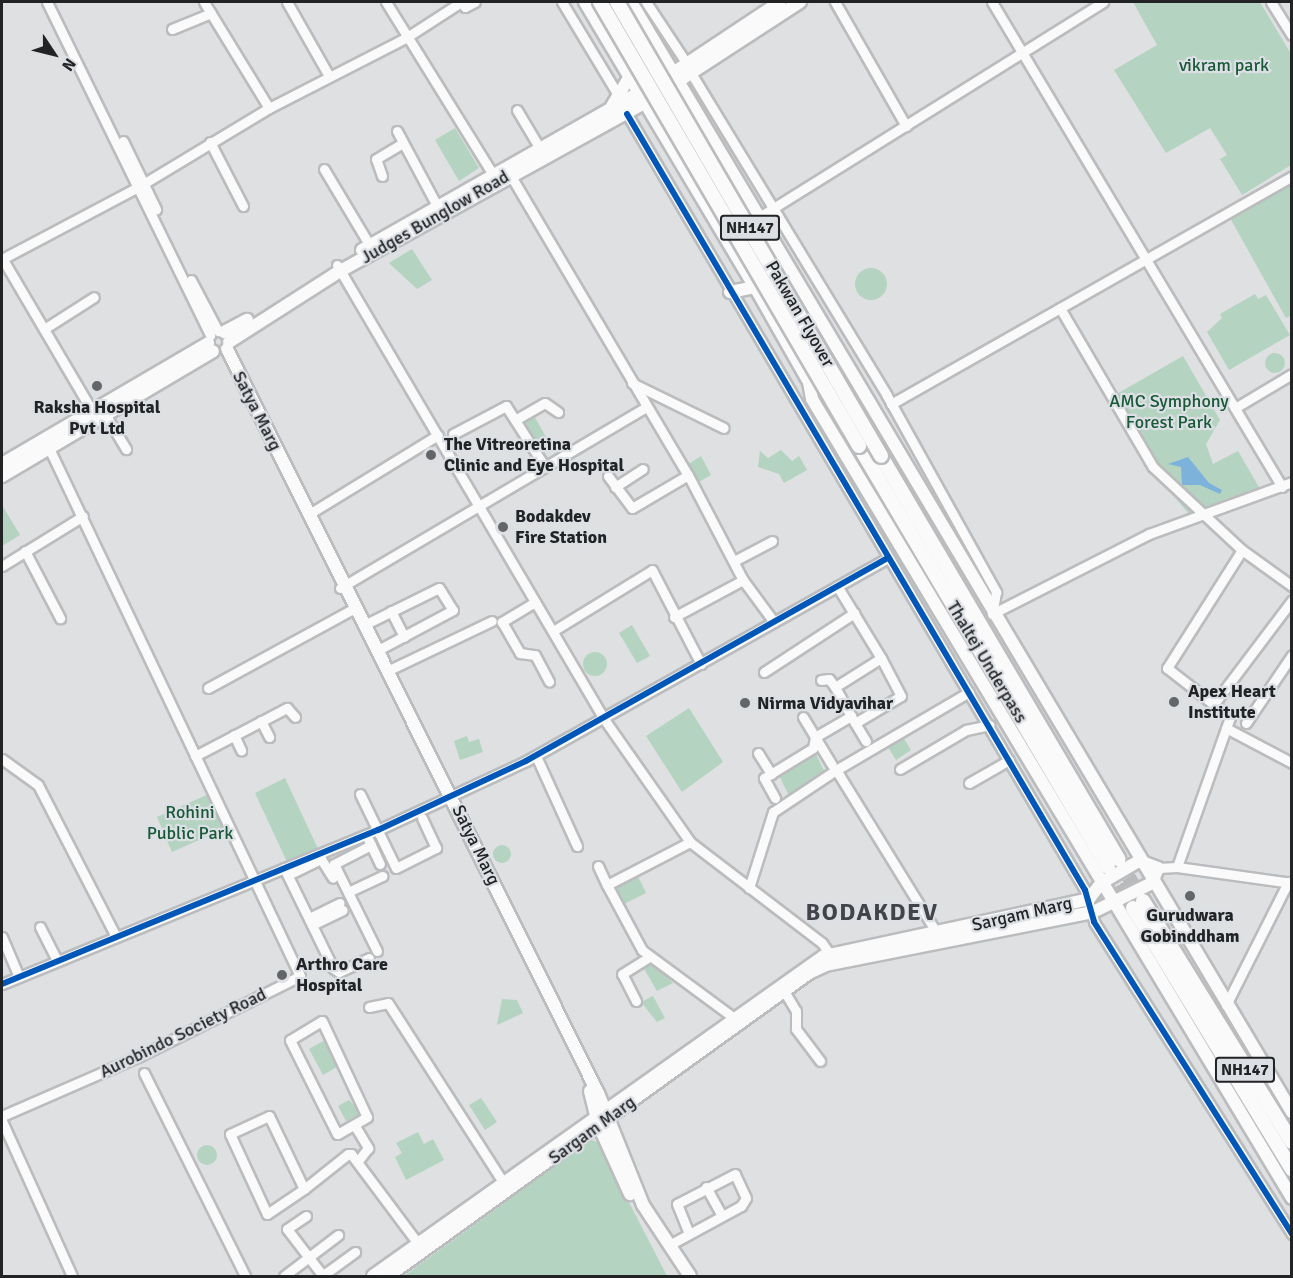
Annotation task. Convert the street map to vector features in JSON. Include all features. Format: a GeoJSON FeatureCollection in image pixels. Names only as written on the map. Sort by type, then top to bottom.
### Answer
{"type":"FeatureCollection","features":[{"type":"Feature","properties":{"kind":"highway","name":"Pakwan Flyover"},"geometry":{"type":"LineString","coordinates":[[600,2],[863,452]]}},
{"type":"Feature","properties":{"kind":"highway","name":"Pakwan Flyover"},"geometry":{"type":"LineString","coordinates":[[617,2],[890,471]]}},
{"type":"Feature","properties":{"kind":"highway","name":"Thaltej Underpass"},"geometry":{"type":"LineString","coordinates":[[863,452],[1113,863],[890,471]]}},
{"type":"Feature","properties":{"kind":"highway","name":"NH147"},"geometry":{"type":"LineString","coordinates":[[1292,1142],[1138,904],[1292,1169]]}},
{"type":"Feature","properties":{"kind":"main road"},"geometry":{"type":"LineString","coordinates":[[585,2],[644,97],[809,382],[854,453],[863,452]]}},
{"type":"Feature","properties":{"kind":"main road"},"geometry":{"type":"LineString","coordinates":[[631,2],[1152,883],[1292,1112]]}},
{"type":"Feature","properties":{"kind":"main road"},"geometry":{"type":"LineString","coordinates":[[644,97],[689,69],[780,2]]}},
{"type":"Feature","properties":{"kind":"main road"},"geometry":{"type":"LineString","coordinates":[[689,69],[800,2]]}},
{"type":"Feature","properties":{"kind":"main road"},"geometry":{"type":"LineString","coordinates":[[661,51],[689,69]]}},
{"type":"Feature","properties":{"kind":"main road"},"geometry":{"type":"LineString","coordinates":[[687,98],[689,69]]}},
{"type":"Feature","properties":{"kind":"main road"},"geometry":{"type":"LineString","coordinates":[[611,107],[630,76]]}},
{"type":"Feature","properties":{"kind":"main road","name":"Judges Bunglow Road"},"geometry":{"type":"LineString","coordinates":[[508,171],[539,147],[611,107],[644,97]]}},
{"type":"Feature","properties":{"kind":"main road","name":"Judges Bunglow Road"},"geometry":{"type":"LineString","coordinates":[[2,464],[105,414],[339,268],[508,171],[627,114],[644,97]]}},
{"type":"Feature","properties":{"kind":"main road"},"geometry":{"type":"LineString","coordinates":[[670,143],[702,122]]}},
{"type":"Feature","properties":{"kind":"main road","name":"Judges Bunglow Road"},"geometry":{"type":"LineString","coordinates":[[339,268],[370,246],[438,206],[495,178]]}},
{"type":"Feature","properties":{"kind":"main road"},"geometry":{"type":"LineString","coordinates":[[730,292],[755,287]]}},
{"type":"Feature","properties":{"kind":"main road","name":"Judges Bunglow Road"},"geometry":{"type":"LineString","coordinates":[[2,476],[92,411],[219,342]]}},
{"type":"Feature","properties":{"kind":"main road","name":"Satya Marg"},"geometry":{"type":"LineString","coordinates":[[219,342],[343,586],[366,624],[643,1205],[671,1244],[690,1276]]}},
{"type":"Feature","properties":{"kind":"main road"},"geometry":{"type":"LineString","coordinates":[[809,382],[812,399],[1113,906],[1292,1198]]}},
{"type":"Feature","properties":{"kind":"main road"},"geometry":{"type":"LineString","coordinates":[[856,384],[890,453],[890,471]]}},
{"type":"Feature","properties":{"kind":"main road","name":"Satya Marg"},"geometry":{"type":"LineString","coordinates":[[276,455],[309,514],[343,586],[351,610],[448,797]]}},
{"type":"Feature","properties":{"kind":"main road"},"geometry":{"type":"LineString","coordinates":[[1139,861],[1158,868],[1152,883]]}},
{"type":"Feature","properties":{"kind":"main road","name":"Sargam Marg"},"geometry":{"type":"LineString","coordinates":[[939,938],[1089,899],[1101,883],[1139,861]]}},
{"type":"Feature","properties":{"kind":"main road","name":"Sargam Marg"},"geometry":{"type":"LineString","coordinates":[[373,1276],[603,1118],[733,1017],[806,966],[939,938],[1093,912],[1113,906],[1152,883]]}},
{"type":"Feature","properties":{"kind":"main road","name":"Sargam Marg"},"geometry":{"type":"LineString","coordinates":[[388,1276],[603,1118],[784,990],[833,959]]}},
{"type":"Feature","properties":{"kind":"main road","name":"Satya Marg"},"geometry":{"type":"LineString","coordinates":[[603,1118],[633,1201],[682,1276]]}},
{"type":"Feature","properties":{"kind":"street","name":"Satya Marg"},"geometry":{"type":"LineString","coordinates":[[47,2],[141,184]]}},
{"type":"Feature","properties":{"kind":"street","name":"Satya Marg"},"geometry":{"type":"LineString","coordinates":[[53,2],[219,342]]}},
{"type":"Feature","properties":{"kind":"street"},"geometry":{"type":"LineString","coordinates":[[204,2],[269,108]]}},
{"type":"Feature","properties":{"kind":"street"},"geometry":{"type":"LineString","coordinates":[[287,2],[329,76]]}},
{"type":"Feature","properties":{"kind":"street"},"geometry":{"type":"LineString","coordinates":[[387,2],[495,178]]}},
{"type":"Feature","properties":{"kind":"street"},"geometry":{"type":"LineString","coordinates":[[92,411],[2,259],[141,184],[269,108],[407,38],[461,2],[465,7],[475,2]]}},
{"type":"Feature","properties":{"kind":"street"},"geometry":{"type":"LineString","coordinates":[[562,2],[618,95]]}},
{"type":"Feature","properties":{"kind":"street"},"geometry":{"type":"LineString","coordinates":[[646,2],[689,69],[891,405],[996,592],[992,614]]}},
{"type":"Feature","properties":{"kind":"street"},"geometry":{"type":"LineString","coordinates":[[835,2],[906,126]]}},
{"type":"Feature","properties":{"kind":"street"},"geometry":{"type":"LineString","coordinates":[[992,2],[1282,487]]}},
{"type":"Feature","properties":{"kind":"street"},"geometry":{"type":"LineString","coordinates":[[759,217],[906,126],[1022,49],[1103,2]]}},
{"type":"Feature","properties":{"kind":"street"},"geometry":{"type":"LineString","coordinates":[[1271,2],[1292,35]]}},
{"type":"Feature","properties":{"kind":"street"},"geometry":{"type":"LineString","coordinates":[[172,29],[211,13]]}},
{"type":"Feature","properties":{"kind":"street"},"geometry":{"type":"LineString","coordinates":[[517,110],[539,147]]}},
{"type":"Feature","properties":{"kind":"street"},"geometry":{"type":"LineString","coordinates":[[627,114],[730,292],[1010,760],[1089,899],[1100,932],[1292,1234]]}},
{"type":"Feature","properties":{"kind":"street"},"geometry":{"type":"LineString","coordinates":[[397,131],[438,206]]}},
{"type":"Feature","properties":{"kind":"street"},"geometry":{"type":"LineString","coordinates":[[210,142],[243,206]]}},
{"type":"Feature","properties":{"kind":"street"},"geometry":{"type":"LineString","coordinates":[[382,176],[376,159],[403,143]]}},
{"type":"Feature","properties":{"kind":"street"},"geometry":{"type":"LineString","coordinates":[[324,169],[370,246]]}},
{"type":"Feature","properties":{"kind":"street"},"geometry":{"type":"LineString","coordinates":[[508,171],[688,475],[743,580],[774,622]]}},
{"type":"Feature","properties":{"kind":"street"},"geometry":{"type":"LineString","coordinates":[[891,405],[1292,176]]}},
{"type":"Feature","properties":{"kind":"street"},"geometry":{"type":"LineString","coordinates":[[339,268],[604,719],[690,842],[833,959]]}},
{"type":"Feature","properties":{"kind":"street"},"geometry":{"type":"LineString","coordinates":[[44,329],[94,297]]}},
{"type":"Feature","properties":{"kind":"street"},"geometry":{"type":"LineString","coordinates":[[1060,309],[1153,467],[1207,514],[1242,550],[1292,586]]}},
{"type":"Feature","properties":{"kind":"street"},"geometry":{"type":"LineString","coordinates":[[1235,408],[1292,374]]}},
{"type":"Feature","properties":{"kind":"street"},"geometry":{"type":"LineString","coordinates":[[631,382],[724,428]]}},
{"type":"Feature","properties":{"kind":"street"},"geometry":{"type":"LineString","coordinates":[[515,420],[545,404],[558,412]]}},
{"type":"Feature","properties":{"kind":"street"},"geometry":{"type":"LineString","coordinates":[[453,434],[502,406],[515,420],[545,467]]}},
{"type":"Feature","properties":{"kind":"street"},"geometry":{"type":"LineString","coordinates":[[343,586],[646,407]]}},
{"type":"Feature","properties":{"kind":"street"},"geometry":{"type":"LineString","coordinates":[[105,414],[126,449]]}},
{"type":"Feature","properties":{"kind":"street"},"geometry":{"type":"LineString","coordinates":[[309,514],[438,435]]}},
{"type":"Feature","properties":{"kind":"street"},"geometry":{"type":"LineString","coordinates":[[46,443],[83,516],[255,880]]}},
{"type":"Feature","properties":{"kind":"street"},"geometry":{"type":"LineString","coordinates":[[615,487],[643,469]]}},
{"type":"Feature","properties":{"kind":"street"},"geometry":{"type":"LineString","coordinates":[[608,476],[632,508],[688,475]]}},
{"type":"Feature","properties":{"kind":"street"},"geometry":{"type":"LineString","coordinates":[[992,614],[1149,534],[1292,483]]}},
{"type":"Feature","properties":{"kind":"street"},"geometry":{"type":"LineString","coordinates":[[2,566],[83,516]]}},
{"type":"Feature","properties":{"kind":"street"},"geometry":{"type":"LineString","coordinates":[[734,561],[772,541]]}},
{"type":"Feature","properties":{"kind":"street"},"geometry":{"type":"LineString","coordinates":[[1177,867],[1230,717],[1167,668],[1242,550]]}},
{"type":"Feature","properties":{"kind":"street"},"geometry":{"type":"LineString","coordinates":[[26,551],[60,618]]}},
{"type":"Feature","properties":{"kind":"street"},"geometry":{"type":"LineString","coordinates":[[380,832],[536,756],[888,558]]}},
{"type":"Feature","properties":{"kind":"street"},"geometry":{"type":"LineString","coordinates":[[553,631],[652,570],[674,617],[701,664]]}},
{"type":"Feature","properties":{"kind":"street"},"geometry":{"type":"LineString","coordinates":[[674,617],[743,580]]}},
{"type":"Feature","properties":{"kind":"street"},"geometry":{"type":"LineString","coordinates":[[815,737],[901,696],[881,657],[837,586]]}},
{"type":"Feature","properties":{"kind":"street"},"geometry":{"type":"LineString","coordinates":[[366,624],[439,588],[453,610],[378,650]]}},
{"type":"Feature","properties":{"kind":"street"},"geometry":{"type":"LineString","coordinates":[[1213,705],[1292,600]]}},
{"type":"Feature","properties":{"kind":"street"},"geometry":{"type":"LineString","coordinates":[[535,602],[502,622],[520,653],[535,656],[549,681]]}},
{"type":"Feature","properties":{"kind":"street"},"geometry":{"type":"LineString","coordinates":[[208,688],[351,610]]}},
{"type":"Feature","properties":{"kind":"street"},"geometry":{"type":"LineString","coordinates":[[391,611],[404,638]]}},
{"type":"Feature","properties":{"kind":"street"},"geometry":{"type":"LineString","coordinates":[[764,672],[854,613]]}},
{"type":"Feature","properties":{"kind":"street"},"geometry":{"type":"LineString","coordinates":[[387,671],[492,621]]}},
{"type":"Feature","properties":{"kind":"street"},"geometry":{"type":"LineString","coordinates":[[1246,723],[1292,655]]}},
{"type":"Feature","properties":{"kind":"street"},"geometry":{"type":"LineString","coordinates":[[835,687],[881,657]]}},
{"type":"Feature","properties":{"kind":"street"},"geometry":{"type":"LineString","coordinates":[[821,680],[829,679],[835,687],[866,741]]}},
{"type":"Feature","properties":{"kind":"street"},"geometry":{"type":"LineString","coordinates":[[749,888],[773,812],[834,768],[969,692]]}},
{"type":"Feature","properties":{"kind":"street"},"geometry":{"type":"LineString","coordinates":[[195,756],[287,708],[295,717]]}},
{"type":"Feature","properties":{"kind":"street"},"geometry":{"type":"LineString","coordinates":[[803,717],[939,938]]}},
{"type":"Feature","properties":{"kind":"street"},"geometry":{"type":"LineString","coordinates":[[261,721],[269,737]]}},
{"type":"Feature","properties":{"kind":"street"},"geometry":{"type":"LineString","coordinates":[[900,769],[966,730],[989,725]]}},
{"type":"Feature","properties":{"kind":"street"},"geometry":{"type":"LineString","coordinates":[[1226,728],[1292,763]]}},
{"type":"Feature","properties":{"kind":"street"},"geometry":{"type":"LineString","coordinates":[[234,735],[241,750]]}},
{"type":"Feature","properties":{"kind":"street"},"geometry":{"type":"LineString","coordinates":[[775,798],[764,778],[813,748],[815,737]]}},
{"type":"Feature","properties":{"kind":"street"},"geometry":{"type":"LineString","coordinates":[[758,753],[771,774]]}},
{"type":"Feature","properties":{"kind":"street"},"geometry":{"type":"LineString","coordinates":[[536,756],[577,846]]}},
{"type":"Feature","properties":{"kind":"street"},"geometry":{"type":"LineString","coordinates":[[2,759],[38,784],[115,935]]}},
{"type":"Feature","properties":{"kind":"street"},"geometry":{"type":"LineString","coordinates":[[969,783],[1010,760]]}},
{"type":"Feature","properties":{"kind":"street"},"geometry":{"type":"LineString","coordinates":[[360,794],[400,869],[436,848],[422,818]]}},
{"type":"Feature","properties":{"kind":"street"},"geometry":{"type":"LineString","coordinates":[[2,984],[115,935],[255,880],[286,872],[331,849],[366,835],[395,828]]}},
{"type":"Feature","properties":{"kind":"street"},"geometry":{"type":"LineString","coordinates":[[366,835],[380,864]]}},
{"type":"Feature","properties":{"kind":"street"},"geometry":{"type":"LineString","coordinates":[[607,885],[690,842]]}},
{"type":"Feature","properties":{"kind":"street"},"geometry":{"type":"LineString","coordinates":[[337,861],[371,845]]}},
{"type":"Feature","properties":{"kind":"street"},"geometry":{"type":"LineString","coordinates":[[331,849],[348,892],[377,951]]}},
{"type":"Feature","properties":{"kind":"street"},"geometry":{"type":"LineString","coordinates":[[311,860],[323,860],[333,878]]}},
{"type":"Feature","properties":{"kind":"street"},"geometry":{"type":"LineString","coordinates":[[598,866],[649,957],[733,1017]]}},
{"type":"Feature","properties":{"kind":"street"},"geometry":{"type":"LineString","coordinates":[[1158,868],[1177,867],[1290,883],[1226,1005]]}},
{"type":"Feature","properties":{"kind":"street"},"geometry":{"type":"LineString","coordinates":[[286,872],[339,972],[369,958]]}},
{"type":"Feature","properties":{"kind":"street"},"geometry":{"type":"LineString","coordinates":[[348,892],[382,876]]}},
{"type":"Feature","properties":{"kind":"street","name":"Aurobindo Society Road"},"geometry":{"type":"LineString","coordinates":[[2,1118],[138,1057],[300,976],[255,880]]}},
{"type":"Feature","properties":{"kind":"street"},"geometry":{"type":"LineString","coordinates":[[311,922],[341,907]]}},
{"type":"Feature","properties":{"kind":"street"},"geometry":{"type":"LineString","coordinates":[[40,927],[57,960]]}},
{"type":"Feature","properties":{"kind":"street"},"geometry":{"type":"LineString","coordinates":[[2,937],[19,977]]}},
{"type":"Feature","properties":{"kind":"street"},"geometry":{"type":"LineString","coordinates":[[636,1001],[622,974],[649,957]]}},
{"type":"Feature","properties":{"kind":"street"},"geometry":{"type":"LineString","coordinates":[[784,990],[796,1011],[796,1029],[820,1061]]}},
{"type":"Feature","properties":{"kind":"street"},"geometry":{"type":"LineString","coordinates":[[369,1007],[388,1003],[504,1184]]}},
{"type":"Feature","properties":{"kind":"street"},"geometry":{"type":"LineString","coordinates":[[320,1021],[367,1116],[355,1126],[335,1133],[290,1040],[320,1021]]}},
{"type":"Feature","properties":{"kind":"street"},"geometry":{"type":"LineString","coordinates":[[144,1073],[245,1276]]}},
{"type":"Feature","properties":{"kind":"street"},"geometry":{"type":"LineString","coordinates":[[304,1188],[269,1116],[229,1134],[267,1214],[304,1188],[348,1154],[358,1161],[419,1245]]}},
{"type":"Feature","properties":{"kind":"street"},"geometry":{"type":"LineString","coordinates":[[2,1118],[72,1276]]}},
{"type":"Feature","properties":{"kind":"street"},"geometry":{"type":"LineString","coordinates":[[355,1126],[368,1148],[358,1161]]}},
{"type":"Feature","properties":{"kind":"street"},"geometry":{"type":"LineString","coordinates":[[671,1244],[722,1216],[746,1198],[735,1174],[677,1204],[689,1234]]}},
{"type":"Feature","properties":{"kind":"street"},"geometry":{"type":"LineString","coordinates":[[706,1187],[722,1216]]}},
{"type":"Feature","properties":{"kind":"street"},"geometry":{"type":"LineString","coordinates":[[306,1216],[287,1229],[322,1276],[355,1252]]}},
{"type":"Feature","properties":{"kind":"street"},"geometry":{"type":"LineString","coordinates":[[284,1276],[338,1236]]}},
{"type":"Feature","properties":{"kind":"green space","name":"vikram park"},"geometry":{"type":"Polygon","coordinates":[[[1133,2],[1260,2],[1291,54],[1291,165],[1242,195],[1220,159],[1227,155],[1210,128],[1166,153],[1114,70],[1157,45],[1133,2]]]}},
{"type":"Feature","properties":{"kind":"green space"},"geometry":{"type":"Polygon","coordinates":[[[455,128],[479,168],[459,181],[435,140],[455,128]]]}},
{"type":"Feature","properties":{"kind":"green space"},"geometry":{"type":"Polygon","coordinates":[[[1291,185],[1292,315],[1286,318],[1230,218],[1291,185]]]}},
{"type":"Feature","properties":{"kind":"green space"},"geometry":{"type":"Polygon","coordinates":[[[412,249],[432,280],[417,289],[389,263],[412,249]]]}},
{"type":"Feature","properties":{"kind":"green space"},"geometry":{"type":"Polygon","coordinates":[[[871,268],[882,273],[887,284],[882,295],[871,300],[860,295],[855,284],[860,273],[871,268]]]}},
{"type":"Feature","properties":{"kind":"green space"},"geometry":{"type":"Polygon","coordinates":[[[1255,294],[1258,299],[1266,295],[1290,335],[1229,370],[1207,332],[1222,318],[1220,314],[1255,294]]]}},
{"type":"Feature","properties":{"kind":"green space"},"geometry":{"type":"Polygon","coordinates":[[[1271,353],[1279,353],[1285,359],[1285,367],[1279,373],[1271,373],[1265,367],[1265,359],[1271,353]]]}},
{"type":"Feature","properties":{"kind":"green space","name":"AMC Symphony Forest Park"},"geometry":{"type":"Polygon","coordinates":[[[1183,356],[1220,420],[1206,444],[1213,464],[1238,451],[1260,489],[1190,515],[1165,486],[1115,395],[1183,356]]]}},
{"type":"Feature","properties":{"kind":"green space"},"geometry":{"type":"Polygon","coordinates":[[[533,414],[546,437],[533,444],[521,421],[533,414]]]}},
{"type":"Feature","properties":{"kind":"green space"},"geometry":{"type":"Polygon","coordinates":[[[781,450],[792,461],[799,456],[807,470],[784,483],[779,474],[758,467],[760,451],[768,458],[781,450]]]}},
{"type":"Feature","properties":{"kind":"green space"},"geometry":{"type":"Polygon","coordinates":[[[701,456],[711,475],[697,483],[687,465],[701,456]]]}},
{"type":"Feature","properties":{"kind":"green space"},"geometry":{"type":"Polygon","coordinates":[[[2,505],[20,535],[2,546],[2,505]]]}},
{"type":"Feature","properties":{"kind":"green space"},"geometry":{"type":"Polygon","coordinates":[[[632,625],[650,656],[637,663],[619,633],[632,625]]]}},
{"type":"Feature","properties":{"kind":"green space"},"geometry":{"type":"Polygon","coordinates":[[[595,652],[600,653],[606,659],[606,669],[600,675],[595,676],[590,675],[584,669],[583,664],[584,659],[590,653],[595,652]]]}},
{"type":"Feature","properties":{"kind":"green space"},"geometry":{"type":"Polygon","coordinates":[[[689,708],[723,762],[682,792],[646,736],[689,708]]]}},
{"type":"Feature","properties":{"kind":"green space"},"geometry":{"type":"Polygon","coordinates":[[[901,734],[911,750],[896,760],[886,744],[901,734]]]}},
{"type":"Feature","properties":{"kind":"green space"},"geometry":{"type":"Polygon","coordinates":[[[467,736],[469,742],[479,739],[483,752],[460,760],[454,741],[467,736]]]}},
{"type":"Feature","properties":{"kind":"green space"},"geometry":{"type":"Polygon","coordinates":[[[816,754],[827,777],[789,796],[778,773],[816,754]]]}},
{"type":"Feature","properties":{"kind":"green space"},"geometry":{"type":"Polygon","coordinates":[[[285,778],[319,851],[288,864],[255,793],[285,778]]]}},
{"type":"Feature","properties":{"kind":"green space","name":"Rohini Public Park"},"geometry":{"type":"Polygon","coordinates":[[[209,794],[224,829],[172,852],[157,817],[209,794]]]}},
{"type":"Feature","properties":{"kind":"green space"},"geometry":{"type":"Polygon","coordinates":[[[498,845],[506,845],[511,850],[509,861],[498,863],[493,858],[493,850],[498,845]]]}},
{"type":"Feature","properties":{"kind":"green space"},"geometry":{"type":"Polygon","coordinates":[[[637,874],[646,893],[624,904],[614,885],[637,874]]]}},
{"type":"Feature","properties":{"kind":"green space"},"geometry":{"type":"Polygon","coordinates":[[[652,962],[673,983],[657,991],[643,967],[652,962]]]}},
{"type":"Feature","properties":{"kind":"green space"},"geometry":{"type":"Polygon","coordinates":[[[653,996],[665,1018],[657,1022],[641,1002],[653,996]]]}},
{"type":"Feature","properties":{"kind":"green space"},"geometry":{"type":"Polygon","coordinates":[[[502,999],[517,1000],[523,1013],[497,1025],[502,999]]]}},
{"type":"Feature","properties":{"kind":"green space"},"geometry":{"type":"Polygon","coordinates":[[[327,1039],[340,1065],[323,1075],[309,1049],[327,1039]]]}},
{"type":"Feature","properties":{"kind":"green space"},"geometry":{"type":"Polygon","coordinates":[[[481,1098],[497,1122],[485,1130],[469,1105],[481,1098]]]}},
{"type":"Feature","properties":{"kind":"green space"},"geometry":{"type":"Polygon","coordinates":[[[349,1100],[362,1113],[346,1121],[338,1106],[349,1100]]]}},
{"type":"Feature","properties":{"kind":"green space"},"geometry":{"type":"Polygon","coordinates":[[[418,1132],[424,1144],[433,1139],[444,1160],[406,1180],[395,1157],[402,1153],[396,1143],[418,1132]]]}},
{"type":"Feature","properties":{"kind":"green space"},"geometry":{"type":"Polygon","coordinates":[[[591,1140],[598,1142],[667,1276],[404,1276],[591,1140]]]}},
{"type":"Feature","properties":{"kind":"green space"},"geometry":{"type":"Polygon","coordinates":[[[207,1145],[214,1148],[217,1155],[214,1162],[207,1165],[200,1162],[197,1155],[200,1148],[207,1145]]]}},
{"type":"Feature","properties":{"kind":"water"},"geometry":{"type":"Polygon","coordinates":[[[1188,457],[1209,483],[1222,490],[1220,494],[1200,485],[1182,485],[1181,467],[1168,464],[1188,457]]]}},
{"type":"Feature","properties":{"kind":"tunnel"},"geometry":{"type":"LineString","coordinates":[[1118,859],[1143,901]]}},
{"type":"Feature","properties":{"kind":"tunnel"},"geometry":{"type":"LineString","coordinates":[[1108,867],[1132,906]]}},
{"type":"Feature","properties":{"kind":"cycle path"},"geometry":{"type":"LineString","coordinates":[[627,114],[1085,890],[1094,922],[1292,1234]]}},
{"type":"Feature","properties":{"kind":"cycle path"},"geometry":{"type":"LineString","coordinates":[[2,984],[378,830],[526,761],[888,558]]}},
{"type":"Feature","properties":{"kind":"place","name":"Raksha Hospital Pvt Ltd"},"geometry":{"type":"Point","coordinates":[97,386]}},
{"type":"Feature","properties":{"kind":"place","name":"The Vitreoretina Clinic and Eye Hospital"},"geometry":{"type":"Point","coordinates":[431,455]}},
{"type":"Feature","properties":{"kind":"place","name":"Bodakdev Fire Station"},"geometry":{"type":"Point","coordinates":[503,527]}},
{"type":"Feature","properties":{"kind":"place","name":"Apex Heart Institute"},"geometry":{"type":"Point","coordinates":[1174,702]}},
{"type":"Feature","properties":{"kind":"place","name":"Nirma Vidyavihar"},"geometry":{"type":"Point","coordinates":[745,703]}},
{"type":"Feature","properties":{"kind":"place","name":"Gurudwara Gobinddham"},"geometry":{"type":"Point","coordinates":[1190,896]}},
{"type":"Feature","properties":{"kind":"place","name":"Arthro Care Hospital"},"geometry":{"type":"Point","coordinates":[282,975]}},
{"type":"Feature","properties":{"kind":"district","name":"BODAKDEV"},"geometry":{"type":"Point","coordinates":[872,913]}}]}
